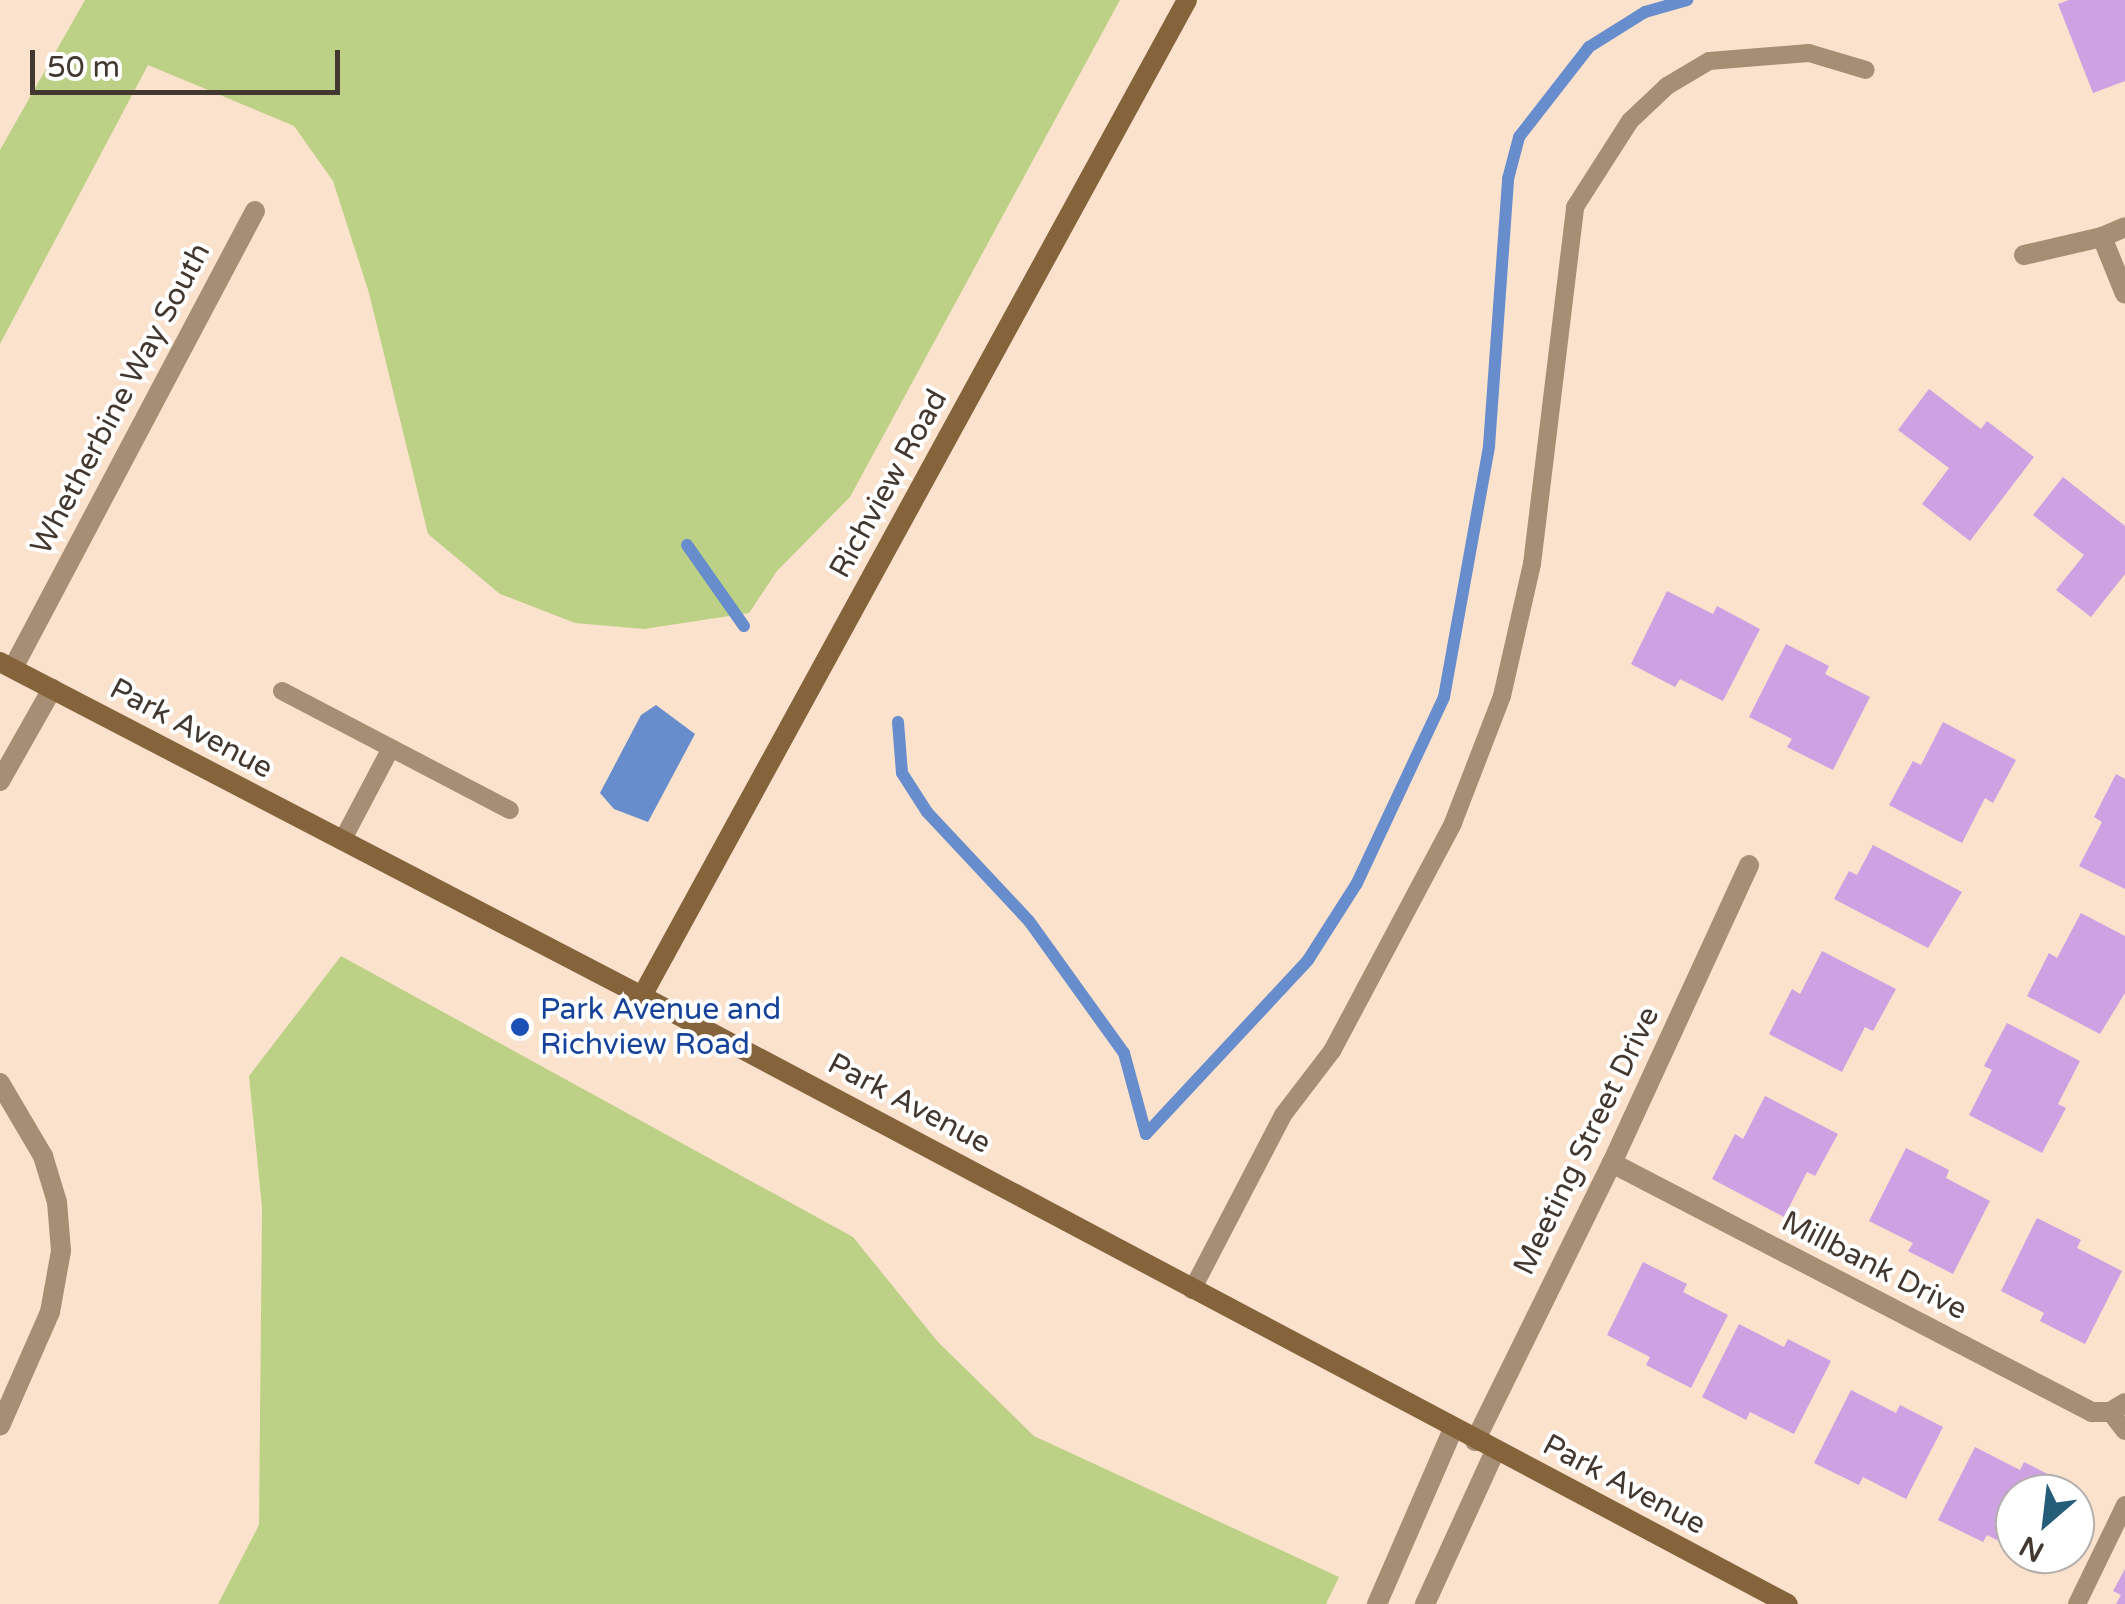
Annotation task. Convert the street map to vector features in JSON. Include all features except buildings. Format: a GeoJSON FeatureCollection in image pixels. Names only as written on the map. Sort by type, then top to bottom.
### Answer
{"type":"FeatureCollection","features":[{"type":"Feature","properties":{"kind":"main road","name":"Richview Road"},"geometry":{"type":"LineString","coordinates":[[642,996],[1188,0]]}},
{"type":"Feature","properties":{"kind":"main road","name":"Park Avenue"},"geometry":{"type":"LineString","coordinates":[[6,665],[642,996],[1788,1604]]}},
{"type":"Feature","properties":{"kind":"street","name":"Whetherbine Way South"},"geometry":{"type":"LineString","coordinates":[[6,665],[254,211]]}},
{"type":"Feature","properties":{"kind":"street"},"geometry":{"type":"LineString","coordinates":[[2024,255],[2102,238],[2125,227]]}},
{"type":"Feature","properties":{"kind":"street"},"geometry":{"type":"LineString","coordinates":[[2102,238],[2125,294]]}},
{"type":"Feature","properties":{"kind":"street"},"geometry":{"type":"LineString","coordinates":[[0,781],[52,689]]}},
{"type":"Feature","properties":{"kind":"street","name":"Meeting Street Drive"},"geometry":{"type":"LineString","coordinates":[[1475,1441],[1612,1164],[1749,866]]}},
{"type":"Feature","properties":{"kind":"street"},"geometry":{"type":"LineString","coordinates":[[0,1083],[42,1156],[57,1202],[60,1251],[50,1312],[0,1426]]}},
{"type":"Feature","properties":{"kind":"street","name":"Millbank Drive"},"geometry":{"type":"LineString","coordinates":[[1612,1164],[2092,1412],[2118,1408]]}},
{"type":"Feature","properties":{"kind":"street"},"geometry":{"type":"LineString","coordinates":[[1377,1604],[1453,1428]]}},
{"type":"Feature","properties":{"kind":"street"},"geometry":{"type":"LineString","coordinates":[[1425,1604],[1496,1451]]}},
{"type":"Feature","properties":{"kind":"lane"},"geometry":{"type":"LineString","coordinates":[[1192,1290],[1283,1115],[1332,1051],[1454,823],[1502,696],[1532,564],[1575,207],[1630,121],[1667,86],[1709,62],[1808,54],[1866,70]]}},
{"type":"Feature","properties":{"kind":"lane"},"geometry":{"type":"LineString","coordinates":[[282,690],[510,810]]}},
{"type":"Feature","properties":{"kind":"lane"},"geometry":{"type":"LineString","coordinates":[[342,841],[391,748]]}},
{"type":"Feature","properties":{"kind":"lane"},"geometry":{"type":"LineString","coordinates":[[2118,1408],[2125,1430]]}},
{"type":"Feature","properties":{"kind":"lane"},"geometry":{"type":"LineString","coordinates":[[2078,1604],[2125,1505]]}},
{"type":"Feature","properties":{"kind":"green space"},"geometry":{"type":"Polygon","coordinates":[[[85,0],[1120,0],[850,497],[777,571],[749,613],[644,629],[575,623],[500,594],[428,534],[369,293],[333,181],[294,126],[148,65],[0,344],[0,150],[85,0]]]}},
{"type":"Feature","properties":{"kind":"green space"},"geometry":{"type":"Polygon","coordinates":[[[341,956],[853,1237],[938,1342],[1034,1436],[1339,1577],[1326,1604],[218,1604],[259,1525],[262,1208],[249,1076],[341,956]]]}},
{"type":"Feature","properties":{"kind":"water"},"geometry":{"type":"Polygon","coordinates":[[[656,705],[695,734],[648,822],[614,809],[600,793],[641,715],[656,705]]]}},
{"type":"Feature","properties":{"kind":"waterway"},"geometry":{"type":"LineString","coordinates":[[1146,1134],[1308,960],[1357,883],[1444,697],[1489,446],[1508,179],[1519,137],[1589,47],[1645,12],[1687,0]]}},
{"type":"Feature","properties":{"kind":"waterway"},"geometry":{"type":"LineString","coordinates":[[687,545],[744,626]]}},
{"type":"Feature","properties":{"kind":"waterway"},"geometry":{"type":"LineString","coordinates":[[898,722],[902,773],[927,812],[1029,921],[1124,1053],[1146,1134]]}},
{"type":"Feature","properties":{"kind":"place","name":"Park Avenue and Richview Road"},"geometry":{"type":"Point","coordinates":[520,1027]}}]}
